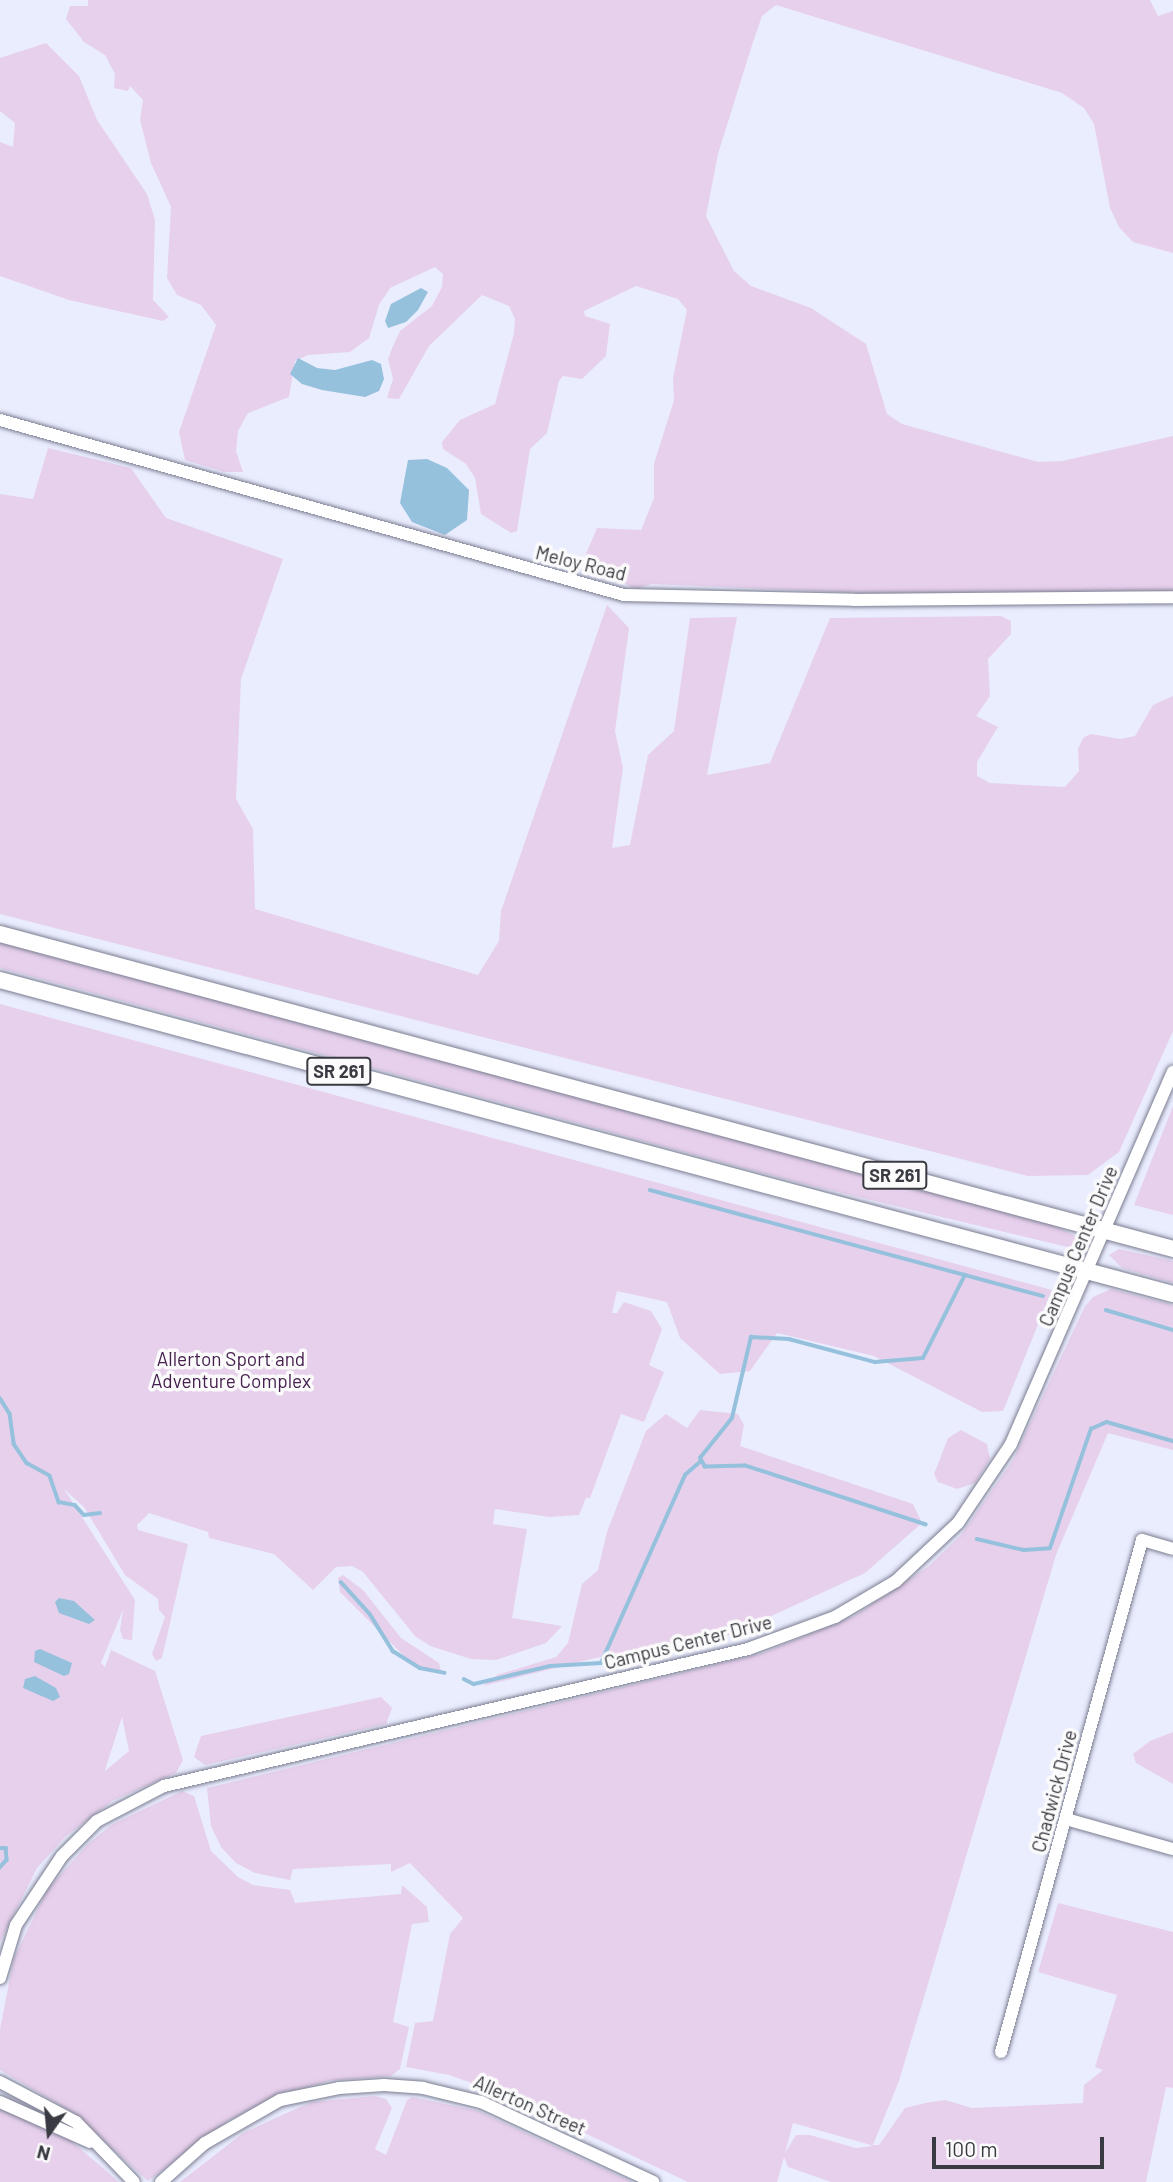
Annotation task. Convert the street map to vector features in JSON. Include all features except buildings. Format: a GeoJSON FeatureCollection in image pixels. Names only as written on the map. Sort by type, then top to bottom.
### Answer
{"type":"FeatureCollection","features":[{"type":"Feature","properties":{"kind":"main road","name":"SR 261"},"geometry":{"type":"LineString","coordinates":[[0,934],[1173,1249]]}},
{"type":"Feature","properties":{"kind":"main road","name":"SR 261"},"geometry":{"type":"LineString","coordinates":[[0,980],[1173,1294]]}},
{"type":"Feature","properties":{"kind":"street","name":"Meloy Road"},"geometry":{"type":"LineString","coordinates":[[0,419],[624,594],[854,600],[1173,597]]}},
{"type":"Feature","properties":{"kind":"street","name":"Campus Center Drive"},"geometry":{"type":"LineString","coordinates":[[0,1978],[16,1926],[62,1856],[97,1821],[164,1786],[748,1649],[835,1617],[876,1594],[940,1543],[991,1477],[1028,1411],[1173,1072]]}},
{"type":"Feature","properties":{"kind":"street","name":"Chadwick Drive"},"geometry":{"type":"LineString","coordinates":[[1001,2052],[1142,1540],[1173,1549]]}},
{"type":"Feature","properties":{"kind":"street"},"geometry":{"type":"LineString","coordinates":[[1066,1819],[1173,1849]]}},
{"type":"Feature","properties":{"kind":"street"},"geometry":{"type":"LineString","coordinates":[[0,2082],[52,2106],[76,2122],[134,2182]]}},
{"type":"Feature","properties":{"kind":"street","name":"Allerton Street"},"geometry":{"type":"LineString","coordinates":[[161,2182],[205,2143],[267,2106],[329,2090],[384,2085],[423,2088],[481,2102],[653,2182]]}},
{"type":"Feature","properties":{"kind":"street"},"geometry":{"type":"LineString","coordinates":[[0,2102],[94,2143]]}},
{"type":"Feature","properties":{"kind":"green space"},"geometry":{"type":"Polygon","coordinates":[[[88,0],[1150,0],[1158,16],[1173,11],[1173,253],[1133,242],[1119,227],[1110,208],[1094,124],[1084,108],[1062,93],[776,5],[762,16],[753,42],[718,154],[706,216],[734,271],[751,286],[811,308],[866,344],[887,414],[902,424],[1038,462],[1062,461],[1173,436],[1173,592],[888,594],[651,584],[636,589],[590,568],[585,556],[597,528],[641,530],[654,498],[654,464],[674,400],[673,378],[687,310],[678,299],[636,286],[584,311],[585,316],[610,324],[606,356],[582,379],[563,376],[559,381],[547,433],[530,449],[517,531],[511,533],[481,514],[475,478],[466,464],[443,449],[442,442],[460,420],[495,404],[514,333],[515,319],[509,306],[482,295],[429,346],[399,399],[387,398],[393,379],[388,359],[400,331],[432,306],[442,287],[443,274],[435,267],[390,288],[379,305],[369,338],[350,352],[308,355],[295,361],[289,397],[248,413],[238,431],[236,451],[243,472],[224,472],[185,460],[179,432],[216,325],[201,305],[177,295],[167,278],[171,207],[151,163],[140,120],[143,100],[130,86],[128,91],[114,88],[115,74],[105,55],[84,42],[66,19],[70,6],[88,6],[88,0]]]}},
{"type":"Feature","properties":{"kind":"green space"},"geometry":{"type":"Polygon","coordinates":[[[46,43],[79,76],[97,120],[147,194],[155,220],[153,300],[169,317],[163,321],[69,300],[0,276],[0,142],[13,147],[15,123],[0,111],[0,58],[46,43]]]}},
{"type":"Feature","properties":{"kind":"green space"},"geometry":{"type":"Polygon","coordinates":[[[48,448],[131,468],[166,518],[283,559],[241,679],[236,799],[253,829],[255,909],[478,975],[499,941],[501,911],[607,605],[629,628],[615,731],[623,768],[612,848],[630,845],[648,755],[674,731],[690,618],[737,617],[707,775],[770,763],[830,618],[1001,616],[1011,621],[1011,634],[988,659],[990,696],[976,716],[998,727],[977,762],[977,776],[990,783],[1065,787],[1079,771],[1078,749],[1083,738],[1091,734],[1120,739],[1135,736],[1153,705],[1173,696],[1173,1031],[1119,1152],[1088,1175],[1028,1176],[0,914],[0,494],[33,499],[48,448]]]}},
{"type":"Feature","properties":{"kind":"green space"},"geometry":{"type":"Polygon","coordinates":[[[0,941],[1050,1223],[1079,1238],[1084,1251],[796,1182],[0,968],[0,941]]]}},
{"type":"Feature","properties":{"kind":"green space","name":"Allerton Sport and Adventure Complex"},"geometry":{"type":"Polygon","coordinates":[[[0,1004],[1052,1290],[1003,1411],[982,1412],[874,1356],[777,1333],[750,1371],[720,1374],[680,1338],[667,1302],[617,1291],[612,1313],[617,1313],[624,1302],[651,1311],[662,1329],[649,1365],[664,1372],[644,1422],[621,1414],[590,1498],[586,1498],[579,1515],[550,1517],[495,1509],[493,1524],[527,1529],[512,1618],[562,1626],[546,1643],[496,1660],[471,1659],[430,1646],[415,1636],[363,1572],[352,1566],[336,1567],[313,1590],[274,1554],[209,1538],[208,1532],[149,1513],[137,1525],[138,1530],[188,1544],[162,1658],[156,1661],[152,1654],[165,1617],[159,1610],[158,1599],[125,1575],[84,1507],[64,1489],[135,1600],[132,1640],[123,1639],[120,1630],[123,1610],[101,1663],[105,1667],[111,1650],[155,1671],[183,1760],[176,1773],[112,1801],[65,1837],[37,1868],[0,1942],[0,1004]],[[122,1717],[105,1771],[129,1751],[122,1717]]]}},
{"type":"Feature","properties":{"kind":"green space"},"geometry":{"type":"Polygon","coordinates":[[[1173,1106],[1173,1215],[1134,1205],[1173,1106]]]}},
{"type":"Feature","properties":{"kind":"green space"},"geometry":{"type":"Polygon","coordinates":[[[1119,1249],[1173,1261],[1173,1283],[1122,1268],[1109,1255],[1119,1249]]]}},
{"type":"Feature","properties":{"kind":"green space"},"geometry":{"type":"Polygon","coordinates":[[[1111,1289],[1173,1305],[1173,1450],[1108,1433],[1056,1555],[899,2081],[873,2145],[879,2145],[905,2108],[925,2103],[945,2100],[972,2108],[1083,2103],[1084,2085],[1103,2070],[1095,2067],[1117,1995],[1038,1972],[1058,1903],[1173,1932],[1173,2088],[1166,2087],[1146,2182],[831,2182],[788,2167],[784,2157],[777,2182],[688,2182],[500,2093],[449,2075],[406,2067],[415,2023],[433,2021],[450,1934],[463,1918],[410,1863],[391,1872],[391,1864],[293,1869],[290,1880],[255,1873],[236,1863],[221,1847],[211,1826],[207,1788],[763,1653],[854,1616],[929,1566],[961,1535],[1013,1460],[1085,1306],[1093,1297],[1111,1289]],[[793,2123],[785,2153],[796,2135],[810,2135],[856,2148],[871,2145],[793,2123]]]}},
{"type":"Feature","properties":{"kind":"green space"},"geometry":{"type":"Polygon","coordinates":[[[700,1410],[738,1414],[744,1425],[740,1446],[913,1504],[922,1523],[865,1573],[730,1635],[600,1657],[483,1686],[497,1675],[556,1657],[568,1643],[582,1584],[598,1570],[607,1532],[646,1431],[666,1414],[687,1428],[700,1410]]]}},
{"type":"Feature","properties":{"kind":"green space"},"geometry":{"type":"Polygon","coordinates":[[[961,1430],[987,1444],[990,1459],[975,1483],[957,1489],[938,1482],[934,1474],[948,1438],[961,1430]]]}},
{"type":"Feature","properties":{"kind":"green space"},"geometry":{"type":"Polygon","coordinates":[[[343,1575],[363,1590],[401,1638],[439,1663],[441,1671],[422,1668],[404,1656],[340,1592],[338,1578],[343,1575]]]}},
{"type":"Feature","properties":{"kind":"green space"},"geometry":{"type":"Polygon","coordinates":[[[381,1697],[392,1708],[386,1724],[205,1765],[194,1757],[201,1736],[381,1697]]]}},
{"type":"Feature","properties":{"kind":"green space"},"geometry":{"type":"Polygon","coordinates":[[[1173,1732],[1173,1784],[1136,1763],[1133,1754],[1150,1741],[1173,1732]]]}},
{"type":"Feature","properties":{"kind":"green space"},"geometry":{"type":"Polygon","coordinates":[[[182,1791],[194,1796],[211,1851],[238,1877],[253,1885],[290,1890],[295,1903],[401,1894],[402,1885],[427,1907],[429,1922],[412,1924],[393,2022],[409,2027],[400,2069],[391,2076],[328,2081],[278,2096],[229,2120],[148,2181],[73,2113],[0,2070],[0,2029],[14,1958],[47,1890],[87,1845],[111,1825],[182,1791]]]}},
{"type":"Feature","properties":{"kind":"green space"},"geometry":{"type":"Polygon","coordinates":[[[375,2096],[386,2099],[392,2108],[375,2149],[386,2155],[407,2100],[412,2097],[478,2111],[632,2182],[180,2182],[243,2133],[282,2115],[312,2102],[375,2096]]]}},
{"type":"Feature","properties":{"kind":"green space"},"geometry":{"type":"Polygon","coordinates":[[[0,2108],[69,2139],[119,2182],[0,2182],[0,2108]]]}},
{"type":"Feature","properties":{"kind":"water"},"geometry":{"type":"Polygon","coordinates":[[[421,288],[428,292],[418,310],[406,322],[388,328],[385,321],[391,304],[421,288]]]}},
{"type":"Feature","properties":{"kind":"water"},"geometry":{"type":"Polygon","coordinates":[[[298,358],[317,368],[335,370],[372,360],[381,364],[384,379],[379,391],[365,397],[322,390],[302,384],[290,374],[298,358]]]}},
{"type":"Feature","properties":{"kind":"water"},"geometry":{"type":"Polygon","coordinates":[[[427,459],[447,468],[469,490],[467,520],[445,535],[412,522],[400,503],[408,460],[427,459]]]}},
{"type":"Feature","properties":{"kind":"water"},"geometry":{"type":"Polygon","coordinates":[[[59,1598],[74,1601],[95,1620],[89,1624],[59,1613],[55,1602],[59,1598]]]}},
{"type":"Feature","properties":{"kind":"water"},"geometry":{"type":"Polygon","coordinates":[[[40,1649],[72,1663],[69,1674],[64,1676],[34,1662],[35,1651],[40,1649]]]}},
{"type":"Feature","properties":{"kind":"water"},"geometry":{"type":"Polygon","coordinates":[[[35,1676],[56,1688],[60,1697],[53,1701],[23,1688],[25,1679],[35,1676]]]}},
{"type":"Feature","properties":{"kind":"waterway"},"geometry":{"type":"LineString","coordinates":[[650,1190],[1043,1296]]}},
{"type":"Feature","properties":{"kind":"waterway"},"geometry":{"type":"LineString","coordinates":[[926,1525],[745,1466],[705,1467],[700,1458],[732,1418],[751,1337],[789,1339],[875,1362],[923,1358],[965,1275]]}},
{"type":"Feature","properties":{"kind":"waterway"},"geometry":{"type":"LineString","coordinates":[[1106,1310],[1173,1330]]}},
{"type":"Feature","properties":{"kind":"waterway"},"geometry":{"type":"LineString","coordinates":[[0,1398],[10,1414],[14,1444],[27,1463],[50,1476],[59,1502],[75,1505],[84,1515],[100,1513]]}},
{"type":"Feature","properties":{"kind":"waterway"},"geometry":{"type":"LineString","coordinates":[[977,1539],[1024,1550],[1050,1548],[1091,1429],[1107,1422],[1173,1441]]}},
{"type":"Feature","properties":{"kind":"waterway"},"geometry":{"type":"LineString","coordinates":[[464,1679],[474,1684],[550,1666],[601,1663],[685,1475],[701,1461]]}},
{"type":"Feature","properties":{"kind":"waterway"},"geometry":{"type":"LineString","coordinates":[[341,1582],[370,1614],[393,1651],[420,1668],[445,1673]]}},
{"type":"Feature","properties":{"kind":"waterway"},"geometry":{"type":"LineString","coordinates":[[0,1848],[6,1848],[7,1860],[0,1868]]}}]}
